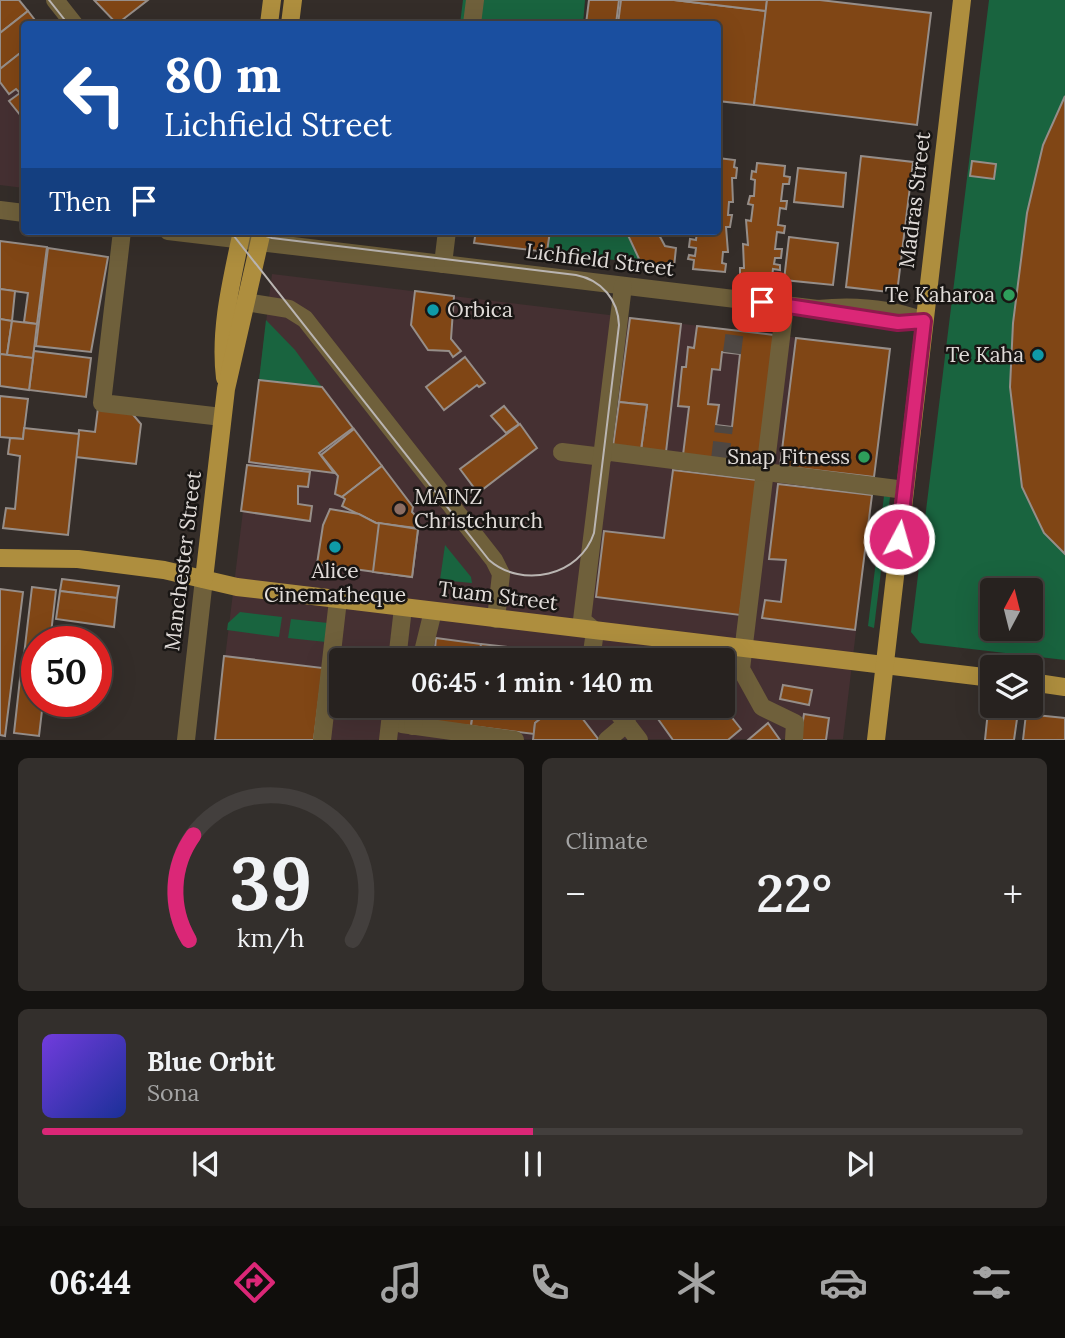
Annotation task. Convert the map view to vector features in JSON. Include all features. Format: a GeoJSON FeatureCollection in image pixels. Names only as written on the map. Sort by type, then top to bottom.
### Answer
{"type":"FeatureCollection","features":[{"type":"Feature","properties":{"kind":"main road"},"geometry":{"type":"LineString","coordinates":[[269,21],[272,0]]}},
{"type":"Feature","properties":{"kind":"main road"},"geometry":{"type":"LineString","coordinates":[[290,21],[293,0]]}},
{"type":"Feature","properties":{"kind":"main road","name":"Madras Street"},"geometry":{"type":"LineString","coordinates":[[876,740],[962,0]]}},
{"type":"Feature","properties":{"kind":"main road","name":"Manchester Street"},"geometry":{"type":"LineString","coordinates":[[226,389],[224,333],[239,235]]}},
{"type":"Feature","properties":{"kind":"main road","name":"Manchester Street"},"geometry":{"type":"LineString","coordinates":[[204,579],[226,389],[260,237]]}},
{"type":"Feature","properties":{"kind":"main road","name":"Tuam Street"},"geometry":{"type":"LineString","coordinates":[[0,558],[78,559],[164,570],[237,587],[980,677]]}},
{"type":"Feature","properties":{"kind":"main road"},"geometry":{"type":"LineString","coordinates":[[1043,684],[1065,687]]}},
{"type":"Feature","properties":{"kind":"street"},"geometry":{"type":"LineString","coordinates":[[55,0],[72,21]]}},
{"type":"Feature","properties":{"kind":"street"},"geometry":{"type":"LineString","coordinates":[[472,21],[475,0]]}},
{"type":"Feature","properties":{"kind":"street"},"geometry":{"type":"LineString","coordinates":[[0,210],[21,213]]}},
{"type":"Feature","properties":{"kind":"street"},"geometry":{"type":"LineString","coordinates":[[122,235],[102,403],[222,417]]}},
{"type":"Feature","properties":{"kind":"street"},"geometry":{"type":"LineString","coordinates":[[443,264],[447,235]]}},
{"type":"Feature","properties":{"kind":"street","name":"Lichfield Street"},"geometry":{"type":"LineString","coordinates":[[260,237],[443,264],[818,309],[850,306],[899,312],[924,321]]}},
{"type":"Feature","properties":{"kind":"street"},"geometry":{"type":"LineString","coordinates":[[593,648],[595,631],[582,620],[623,286]]}},
{"type":"Feature","properties":{"kind":"street"},"geometry":{"type":"LineString","coordinates":[[245,302],[289,309],[305,319],[499,568],[501,580],[496,619]]}},
{"type":"Feature","properties":{"kind":"street"},"geometry":{"type":"LineString","coordinates":[[785,305],[741,672],[762,706],[795,723],[794,740]]}},
{"type":"Feature","properties":{"kind":"street"},"geometry":{"type":"LineString","coordinates":[[566,458],[603,454],[720,463],[764,472],[905,489]]}},
{"type":"Feature","properties":{"kind":"street","name":"Manchester Street"},"geometry":{"type":"LineString","coordinates":[[187,740],[204,579]]}},
{"type":"Feature","properties":{"kind":"street"},"geometry":{"type":"LineString","coordinates":[[322,740],[338,600]]}},
{"type":"Feature","properties":{"kind":"street"},"geometry":{"type":"LineString","coordinates":[[398,648],[403,608]]}},
{"type":"Feature","properties":{"kind":"street"},"geometry":{"type":"LineString","coordinates":[[424,648],[432,611]]}},
{"type":"Feature","properties":{"kind":"street"},"geometry":{"type":"LineString","coordinates":[[622,718],[639,740]]}},
{"type":"Feature","properties":{"kind":"street"},"geometry":{"type":"LineString","coordinates":[[397,723],[515,740]]}},
{"type":"Feature","properties":{"kind":"street"},"geometry":{"type":"LineString","coordinates":[[607,740],[626,723]]}},
{"type":"Feature","properties":{"kind":"shaded area"},"geometry":{"type":"Polygon","coordinates":[[[0,0],[19,0],[36,21],[21,21],[21,188],[0,185],[0,0]]]}},
{"type":"Feature","properties":{"kind":"shaded area"},"geometry":{"type":"Polygon","coordinates":[[[272,274],[890,349],[843,739],[215,740],[272,274]]]}},
{"type":"Feature","properties":{"kind":"green space"},"geometry":{"type":"Polygon","coordinates":[[[463,0],[585,0],[583,21],[460,21],[463,0]]]}},
{"type":"Feature","properties":{"kind":"green space","name":"Te Kaharoa"},"geometry":{"type":"Polygon","coordinates":[[[989,0],[1065,0],[1065,660],[1043,657],[1043,655],[920,643],[911,632],[989,0]]]}},
{"type":"Feature","properties":{"kind":"green space"},"geometry":{"type":"Polygon","coordinates":[[[549,235],[627,235],[641,263],[547,252],[549,235]]]}},
{"type":"Feature","properties":{"kind":"green space"},"geometry":{"type":"Polygon","coordinates":[[[266,320],[295,350],[322,387],[259,380],[266,320]]]}},
{"type":"Feature","properties":{"kind":"green space"},"geometry":{"type":"Polygon","coordinates":[[[884,496],[890,497],[874,628],[868,626],[884,496]]]}},
{"type":"Feature","properties":{"kind":"green space"},"geometry":{"type":"Polygon","coordinates":[[[445,545],[471,577],[472,583],[440,580],[445,545]]]}},
{"type":"Feature","properties":{"kind":"green space"},"geometry":{"type":"Polygon","coordinates":[[[240,612],[282,617],[279,637],[227,630],[228,623],[240,612]]]}},
{"type":"Feature","properties":{"kind":"green space"},"geometry":{"type":"Polygon","coordinates":[[[291,619],[328,623],[326,642],[288,638],[291,619]]]}},
{"type":"Feature","properties":{"kind":"building"},"geometry":{"type":"Polygon","coordinates":[[[0,0],[19,0],[28,11],[0,33],[0,0]]]}},
{"type":"Feature","properties":{"kind":"building"},"geometry":{"type":"Polygon","coordinates":[[[94,0],[148,0],[121,21],[114,21],[94,0]]]}},
{"type":"Feature","properties":{"kind":"building"},"geometry":{"type":"Polygon","coordinates":[[[589,0],[619,0],[616,21],[586,21],[589,0]]]}},
{"type":"Feature","properties":{"kind":"building"},"geometry":{"type":"Polygon","coordinates":[[[621,0],[674,0],[766,11],[754,105],[721,101],[721,21],[618,21],[621,0]]]}},
{"type":"Feature","properties":{"kind":"building"},"geometry":{"type":"Polygon","coordinates":[[[674,0],[767,0],[766,11],[674,0]]]}},
{"type":"Feature","properties":{"kind":"building"},"geometry":{"type":"Polygon","coordinates":[[[767,0],[820,0],[931,13],[917,125],[754,105],[767,0]]]}},
{"type":"Feature","properties":{"kind":"building"},"geometry":{"type":"Polygon","coordinates":[[[28,11],[36,21],[21,21],[21,52],[0,69],[0,33],[28,11]]]}},
{"type":"Feature","properties":{"kind":"building"},"geometry":{"type":"Polygon","coordinates":[[[21,52],[21,116],[9,101],[20,93],[16,89],[9,94],[0,82],[0,69],[21,52]]]}},
{"type":"Feature","properties":{"kind":"building","name":"Te Kaha"},"geometry":{"type":"Polygon","coordinates":[[[1065,96],[1065,554],[1044,533],[1022,487],[1010,387],[1013,323],[1027,213],[1043,145],[1065,96]]]}},
{"type":"Feature","properties":{"kind":"building"},"geometry":{"type":"Polygon","coordinates":[[[861,156],[913,162],[897,293],[846,287],[861,156]]]}},
{"type":"Feature","properties":{"kind":"building"},"geometry":{"type":"Polygon","coordinates":[[[721,158],[735,160],[734,167],[737,168],[736,178],[732,178],[733,202],[729,202],[728,215],[732,215],[730,227],[726,227],[728,252],[723,252],[722,263],[726,264],[725,272],[693,269],[694,260],[688,259],[689,255],[695,256],[696,248],[689,247],[690,239],[696,240],[697,235],[721,235],[721,158]]]}},
{"type":"Feature","properties":{"kind":"building"},"geometry":{"type":"Polygon","coordinates":[[[972,161],[996,164],[994,179],[970,176],[972,161]]]}},
{"type":"Feature","properties":{"kind":"building"},"geometry":{"type":"Polygon","coordinates":[[[757,163],[785,166],[784,176],[790,177],[789,184],[783,184],[781,201],[787,201],[786,209],[780,208],[778,225],[785,226],[784,233],[777,232],[775,249],[782,249],[781,258],[775,258],[774,264],[780,265],[780,270],[773,269],[772,278],[740,274],[740,268],[744,268],[743,244],[748,245],[746,220],[751,221],[753,205],[748,204],[750,196],[754,196],[755,180],[751,179],[752,171],[756,172],[757,163]]]}},
{"type":"Feature","properties":{"kind":"building"},"geometry":{"type":"Polygon","coordinates":[[[798,168],[846,173],[843,207],[794,202],[798,168]]]}},
{"type":"Feature","properties":{"kind":"building"},"geometry":{"type":"Polygon","coordinates":[[[475,235],[549,235],[547,252],[474,243],[475,235]]]}},
{"type":"Feature","properties":{"kind":"building"},"geometry":{"type":"Polygon","coordinates":[[[628,235],[659,235],[665,246],[676,248],[674,267],[641,263],[628,235]]]}},
{"type":"Feature","properties":{"kind":"building"},"geometry":{"type":"Polygon","coordinates":[[[789,237],[838,243],[833,285],[784,280],[789,237]]]}},
{"type":"Feature","properties":{"kind":"building"},"geometry":{"type":"Polygon","coordinates":[[[0,241],[47,247],[37,324],[24,322],[28,293],[0,289],[0,241]]]}},
{"type":"Feature","properties":{"kind":"building"},"geometry":{"type":"Polygon","coordinates":[[[48,248],[108,257],[91,352],[36,346],[48,248]]]}},
{"type":"Feature","properties":{"kind":"building"},"geometry":{"type":"Polygon","coordinates":[[[0,289],[15,291],[12,321],[0,319],[0,289]]]}},
{"type":"Feature","properties":{"kind":"building","name":"Orbica"},"geometry":{"type":"Polygon","coordinates":[[[415,291],[454,296],[451,339],[461,351],[453,357],[449,351],[428,350],[411,325],[415,291]]]}},
{"type":"Feature","properties":{"kind":"building"},"geometry":{"type":"Polygon","coordinates":[[[630,318],[681,324],[666,452],[641,450],[647,405],[619,402],[630,318]]]}},
{"type":"Feature","properties":{"kind":"building"},"geometry":{"type":"Polygon","coordinates":[[[0,319],[12,321],[7,355],[0,354],[0,319]]]}},
{"type":"Feature","properties":{"kind":"building"},"geometry":{"type":"Polygon","coordinates":[[[12,321],[37,324],[33,358],[7,355],[12,321]]]}},
{"type":"Feature","properties":{"kind":"building"},"geometry":{"type":"Polygon","coordinates":[[[697,326],[774,335],[759,464],[683,455],[689,407],[678,406],[682,367],[686,367],[688,347],[694,348],[697,326]],[[722,352],[720,370],[712,369],[708,404],[719,405],[716,425],[732,427],[740,354],[722,352]]]}},
{"type":"Feature","properties":{"kind":"building"},"geometry":{"type":"Polygon","coordinates":[[[796,338],[890,349],[874,477],[780,466],[796,338]]]}},
{"type":"Feature","properties":{"kind":"building"},"geometry":{"type":"Polygon","coordinates":[[[34,351],[91,358],[86,397],[29,390],[34,351]]]}},
{"type":"Feature","properties":{"kind":"building"},"geometry":{"type":"Polygon","coordinates":[[[0,354],[33,358],[29,390],[0,386],[0,354]]]}},
{"type":"Feature","properties":{"kind":"building"},"geometry":{"type":"Polygon","coordinates":[[[465,357],[485,383],[479,387],[477,385],[444,410],[426,387],[465,357]]]}},
{"type":"Feature","properties":{"kind":"building"},"geometry":{"type":"Polygon","coordinates":[[[259,380],[322,387],[353,428],[319,453],[334,473],[249,462],[259,380]]]}},
{"type":"Feature","properties":{"kind":"building"},"geometry":{"type":"Polygon","coordinates":[[[0,396],[28,399],[23,439],[0,437],[0,396]]]}},
{"type":"Feature","properties":{"kind":"building"},"geometry":{"type":"Polygon","coordinates":[[[619,402],[647,405],[641,450],[613,446],[619,402]]]}},
{"type":"Feature","properties":{"kind":"building"},"geometry":{"type":"Polygon","coordinates":[[[504,406],[519,424],[506,433],[491,416],[504,406]]]}},
{"type":"Feature","properties":{"kind":"building"},"geometry":{"type":"Polygon","coordinates":[[[98,408],[130,411],[141,424],[136,464],[76,457],[79,430],[95,432],[98,408]]]}},
{"type":"Feature","properties":{"kind":"building"},"geometry":{"type":"Polygon","coordinates":[[[520,424],[537,448],[478,493],[460,469],[520,424]]]}},
{"type":"Feature","properties":{"kind":"building"},"geometry":{"type":"Polygon","coordinates":[[[24,428],[79,434],[68,535],[3,528],[6,508],[15,509],[20,456],[8,454],[10,438],[23,439],[24,428]]]}},
{"type":"Feature","properties":{"kind":"building"},"geometry":{"type":"Polygon","coordinates":[[[354,429],[382,466],[342,497],[335,494],[338,476],[321,455],[354,429]]]}},
{"type":"Feature","properties":{"kind":"building"},"geometry":{"type":"Polygon","coordinates":[[[247,465],[310,472],[308,487],[298,486],[298,504],[312,506],[310,521],[241,511],[247,465]]]}},
{"type":"Feature","properties":{"kind":"building"},"geometry":{"type":"Polygon","coordinates":[[[382,466],[413,507],[412,512],[417,517],[414,524],[416,528],[376,523],[342,506],[345,499],[342,497],[382,466]]]}},
{"type":"Feature","properties":{"kind":"building"},"geometry":{"type":"Polygon","coordinates":[[[673,470],[757,480],[740,615],[596,597],[604,531],[664,538],[673,470]]]}},
{"type":"Feature","properties":{"kind":"building"},"geometry":{"type":"Polygon","coordinates":[[[778,484],[872,495],[855,630],[762,618],[765,600],[781,602],[786,560],[769,559],[778,484]]]}},
{"type":"Feature","properties":{"kind":"building"},"geometry":{"type":"Polygon","coordinates":[[[330,509],[359,514],[376,523],[418,529],[412,577],[317,564],[323,525],[330,509]]]}},
{"type":"Feature","properties":{"kind":"building"},"geometry":{"type":"Polygon","coordinates":[[[379,523],[418,529],[412,577],[373,572],[379,523]]]}},
{"type":"Feature","properties":{"kind":"building"},"geometry":{"type":"Polygon","coordinates":[[[62,579],[119,586],[117,598],[60,591],[62,579]]]}},
{"type":"Feature","properties":{"kind":"building"},"geometry":{"type":"Polygon","coordinates":[[[32,587],[56,590],[52,626],[27,626],[32,587]]]}},
{"type":"Feature","properties":{"kind":"building"},"geometry":{"type":"Polygon","coordinates":[[[0,589],[23,592],[5,736],[0,735],[0,589]]]}},
{"type":"Feature","properties":{"kind":"building"},"geometry":{"type":"Polygon","coordinates":[[[60,591],[117,598],[114,627],[56,619],[60,591]]]}},
{"type":"Feature","properties":{"kind":"building"},"geometry":{"type":"Polygon","coordinates":[[[436,638],[481,644],[480,648],[435,648],[436,638]]]}},
{"type":"Feature","properties":{"kind":"building"},"geometry":{"type":"Polygon","coordinates":[[[481,644],[517,648],[480,648],[481,644]]]}},
{"type":"Feature","properties":{"kind":"building"},"geometry":{"type":"Polygon","coordinates":[[[224,656],[323,668],[314,740],[215,740],[224,656]]]}},
{"type":"Feature","properties":{"kind":"building"},"geometry":{"type":"Polygon","coordinates":[[[21,670],[21,717],[41,717],[39,736],[14,733],[21,670]]]}},
{"type":"Feature","properties":{"kind":"building"},"geometry":{"type":"Polygon","coordinates":[[[783,685],[812,690],[809,705],[780,699],[783,685]]]}},
{"type":"Feature","properties":{"kind":"building"},"geometry":{"type":"Polygon","coordinates":[[[804,714],[829,718],[826,740],[800,740],[804,714]]]}},
{"type":"Feature","properties":{"kind":"building"},"geometry":{"type":"Polygon","coordinates":[[[1043,716],[1065,718],[1065,740],[1023,740],[1026,718],[1043,718],[1043,716]]]}},
{"type":"Feature","properties":{"kind":"building"},"geometry":{"type":"Polygon","coordinates":[[[426,718],[472,718],[471,726],[426,721],[426,718]]]}},
{"type":"Feature","properties":{"kind":"building"},"geometry":{"type":"Polygon","coordinates":[[[472,718],[541,718],[535,723],[534,734],[471,726],[472,718]]]}},
{"type":"Feature","properties":{"kind":"building"},"geometry":{"type":"Polygon","coordinates":[[[541,718],[582,718],[599,740],[533,740],[535,723],[541,718]]]}},
{"type":"Feature","properties":{"kind":"building"},"geometry":{"type":"Polygon","coordinates":[[[657,718],[732,718],[741,729],[728,740],[673,740],[657,718]]]}},
{"type":"Feature","properties":{"kind":"building"},"geometry":{"type":"Polygon","coordinates":[[[987,718],[1017,718],[1014,740],[985,740],[987,718]]]}},
{"type":"Feature","properties":{"kind":"building"},"geometry":{"type":"Polygon","coordinates":[[[768,723],[780,740],[748,740],[768,723]]]}},
{"type":"Feature","properties":{"kind":"tunnel"},"geometry":{"type":"LineString","coordinates":[[732,353],[735,330]]}},
{"type":"Feature","properties":{"kind":"tunnel"},"geometry":{"type":"LineString","coordinates":[[720,460],[724,426]]}},
{"type":"Feature","properties":{"kind":"tram line"},"geometry":{"type":"LineString","coordinates":[[49,0],[66,21]]}},
{"type":"Feature","properties":{"kind":"tram line"},"geometry":{"type":"LineString","coordinates":[[233,235],[489,560],[502,569],[533,576],[549,574],[563,568],[587,548],[594,533],[619,325],[616,307],[601,286],[576,275],[263,235]]}},
{"type":"Feature","properties":{"kind":"place","name":"Te Kaharoa"},"geometry":{"type":"Point","coordinates":[1009,295]}},
{"type":"Feature","properties":{"kind":"place","name":"Orbica"},"geometry":{"type":"Point","coordinates":[433,310]}},
{"type":"Feature","properties":{"kind":"place","name":"Te Kaha"},"geometry":{"type":"Point","coordinates":[1038,355]}},
{"type":"Feature","properties":{"kind":"place","name":"Snap Fitness"},"geometry":{"type":"Point","coordinates":[864,457]}},
{"type":"Feature","properties":{"kind":"place","name":"MAINZ Christchurch"},"geometry":{"type":"Point","coordinates":[400,509]}},
{"type":"Feature","properties":{"kind":"place","name":"Alice Cinematheque"},"geometry":{"type":"Point","coordinates":[335,547]}},
{"type":"Feature","properties":{"kind":"route"},"geometry":{"type":"LineString","coordinates":[[762,302],[818,309],[838,316],[898,323],[924,321],[899,539]]}}]}
